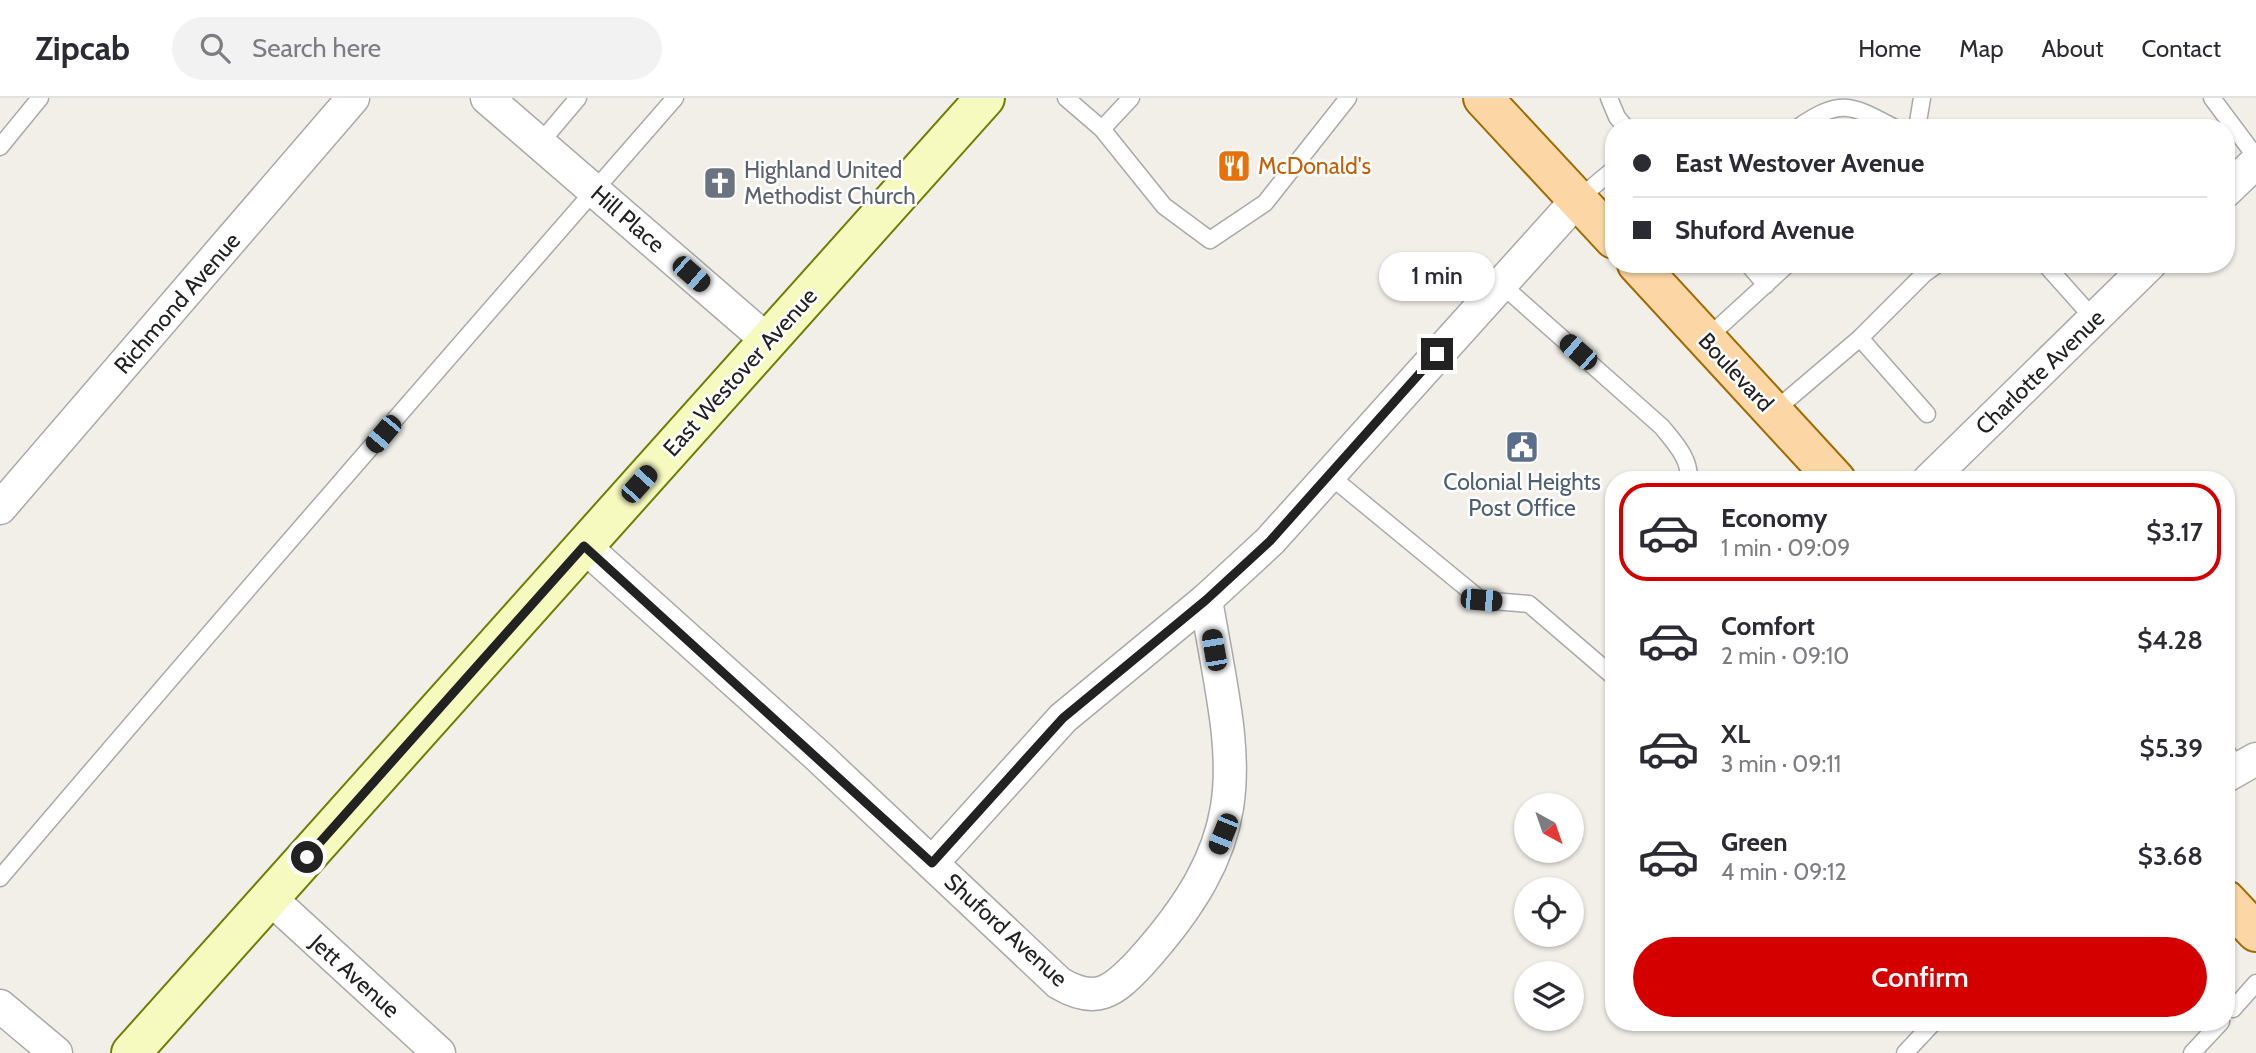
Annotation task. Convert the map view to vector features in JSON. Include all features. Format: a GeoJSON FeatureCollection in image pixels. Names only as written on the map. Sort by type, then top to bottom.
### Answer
{"type":"FeatureCollection","features":[{"type":"Feature","properties":{"kind":"main road","name":"East Westover Avenue"},"geometry":{"type":"LineString","coordinates":[[141,1050],[270,898],[985,98]]}},
{"type":"Feature","properties":{"kind":"main road"},"geometry":{"type":"LineString","coordinates":[[1485,99],[1605,230]]}},
{"type":"Feature","properties":{"kind":"main road","name":"Boulevard"},"geometry":{"type":"LineString","coordinates":[[1650,273],[1823,471]]}},
{"type":"Feature","properties":{"kind":"main road"},"geometry":{"type":"LineString","coordinates":[[2235,910],[2256,932]]}},
{"type":"Feature","properties":{"kind":"street","name":"Richmond Avenue"},"geometry":{"type":"LineString","coordinates":[[0,508],[354,98]]}},
{"type":"Feature","properties":{"kind":"street","name":"Hill Place"},"geometry":{"type":"LineString","coordinates":[[487,98],[768,341]]}},
{"type":"Feature","properties":{"kind":"street"},"geometry":{"type":"LineString","coordinates":[[2235,181],[2256,159]]}},
{"type":"Feature","properties":{"kind":"street","name":"Shuford Avenue"},"geometry":{"type":"LineString","coordinates":[[932,863],[1063,718],[1206,600],[1270,541],[1577,200]]}},
{"type":"Feature","properties":{"kind":"street","name":"Charlotte Avenue"},"geometry":{"type":"LineString","coordinates":[[1938,471],[2141,273]]}},
{"type":"Feature","properties":{"kind":"street","name":"Shuford Avenue"},"geometry":{"type":"LineString","coordinates":[[584,546],[932,863],[1059,983],[1077,993],[1097,995],[1120,985],[1186,906],[1210,867],[1223,834],[1230,796],[1231,748],[1206,600]]}},
{"type":"Feature","properties":{"kind":"street","name":"Jett Avenue"},"geometry":{"type":"LineString","coordinates":[[270,898],[439,1053]]}},
{"type":"Feature","properties":{"kind":"street"},"geometry":{"type":"LineString","coordinates":[[0,1006],[56,1053]]}},
{"type":"Feature","properties":{"kind":"lane"},"geometry":{"type":"LineString","coordinates":[[0,147],[40,98]]}},
{"type":"Feature","properties":{"kind":"lane"},"geometry":{"type":"LineString","coordinates":[[540,143],[578,98]]}},
{"type":"Feature","properties":{"kind":"lane"},"geometry":{"type":"LineString","coordinates":[[0,878],[225,614],[675,98]]}},
{"type":"Feature","properties":{"kind":"lane"},"geometry":{"type":"LineString","coordinates":[[1066,98],[1102,129],[1164,206],[1210,240],[1265,204],[1349,98]]}},
{"type":"Feature","properties":{"kind":"lane"},"geometry":{"type":"LineString","coordinates":[[1102,129],[1131,98]]}},
{"type":"Feature","properties":{"kind":"lane"},"geometry":{"type":"LineString","coordinates":[[1609,98],[1619,119]]}},
{"type":"Feature","properties":{"kind":"lane"},"geometry":{"type":"LineString","coordinates":[[1918,119],[1922,98]]}},
{"type":"Feature","properties":{"kind":"lane"},"geometry":{"type":"LineString","coordinates":[[2212,98],[2227,119]]}},
{"type":"Feature","properties":{"kind":"lane"},"geometry":{"type":"LineString","coordinates":[[1809,119],[1824,108],[1841,105],[1858,109],[1877,119]]}},
{"type":"Feature","properties":{"kind":"lane"},"geometry":{"type":"LineString","coordinates":[[2235,130],[2256,159]]}},
{"type":"Feature","properties":{"kind":"lane"},"geometry":{"type":"LineString","coordinates":[[1577,200],[1605,177]]}},
{"type":"Feature","properties":{"kind":"lane"},"geometry":{"type":"LineString","coordinates":[[1756,273],[1766,285]]}},
{"type":"Feature","properties":{"kind":"lane"},"geometry":{"type":"LineString","coordinates":[[1706,339],[1779,273]]}},
{"type":"Feature","properties":{"kind":"lane"},"geometry":{"type":"LineString","coordinates":[[1773,412],[1860,338],[1917,273]]}},
{"type":"Feature","properties":{"kind":"lane"},"geometry":{"type":"LineString","coordinates":[[2053,273],[2094,319]]}},
{"type":"Feature","properties":{"kind":"lane"},"geometry":{"type":"LineString","coordinates":[[1501,284],[1662,427],[1680,450],[1689,471]]}},
{"type":"Feature","properties":{"kind":"lane"},"geometry":{"type":"LineString","coordinates":[[1860,338],[1927,414]]}},
{"type":"Feature","properties":{"kind":"lane"},"geometry":{"type":"LineString","coordinates":[[1329,475],[1481,600],[1529,604],[1605,669]]}},
{"type":"Feature","properties":{"kind":"lane"},"geometry":{"type":"LineString","coordinates":[[2235,1004],[2256,984]]}},
{"type":"Feature","properties":{"kind":"lane"},"geometry":{"type":"LineString","coordinates":[[1905,1053],[1926,1031]]}},
{"type":"Feature","properties":{"kind":"lane"},"geometry":{"type":"LineString","coordinates":[[2192,1053],[2213,1031]]}},
{"type":"Feature","properties":{"kind":"place","name":"McDonald's"},"geometry":{"type":"Point","coordinates":[1234,166]}},
{"type":"Feature","properties":{"kind":"place","name":"Highland United Methodist Church"},"geometry":{"type":"Point","coordinates":[720,183]}},
{"type":"Feature","properties":{"kind":"place","name":"Colonial Heights Post Office"},"geometry":{"type":"Point","coordinates":[1522,447]}},
{"type":"Feature","properties":{"kind":"route"},"geometry":{"type":"LineString","coordinates":[[307,857],[584,546],[818,756],[932,863],[1085,697],[1206,600],[1270,541],[1437,354]]}}]}
